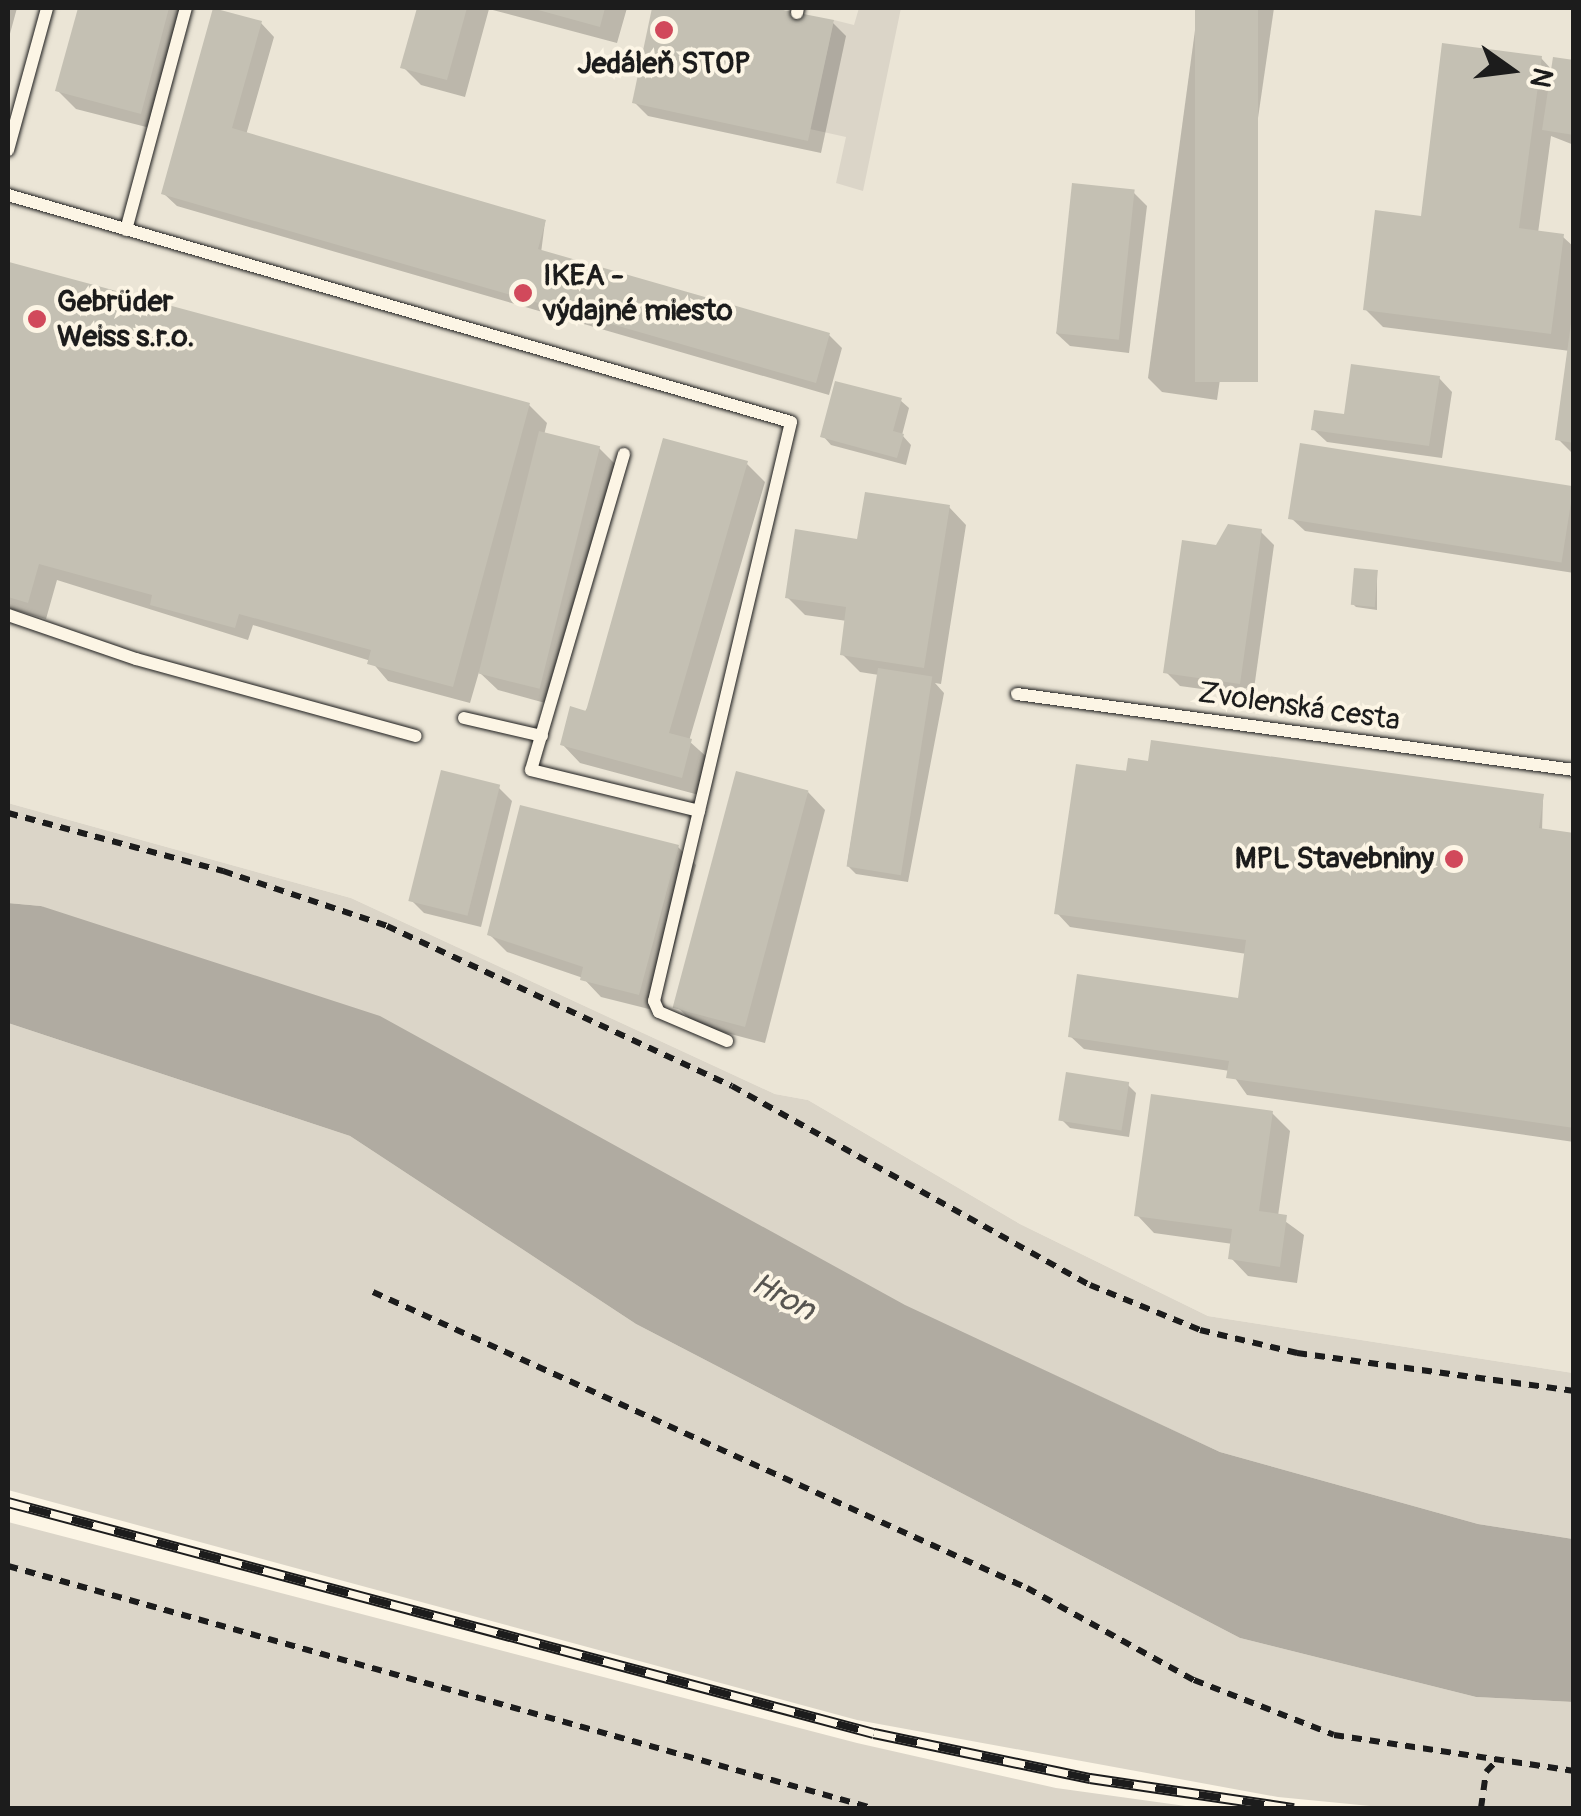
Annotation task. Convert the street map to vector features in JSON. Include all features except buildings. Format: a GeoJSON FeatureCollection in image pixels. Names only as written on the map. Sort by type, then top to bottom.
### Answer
{"type":"FeatureCollection","features":[{"type":"Feature","properties":{"kind":"lane"},"geometry":{"type":"LineString","coordinates":[[8,150],[14,102],[47,8]]}},
{"type":"Feature","properties":{"kind":"lane"},"geometry":{"type":"LineString","coordinates":[[126,230],[186,8]]}},
{"type":"Feature","properties":{"kind":"lane"},"geometry":{"type":"LineString","coordinates":[[8,195],[792,422],[654,1001],[660,1012],[727,1040]]}},
{"type":"Feature","properties":{"kind":"lane"},"geometry":{"type":"LineString","coordinates":[[624,454],[531,770],[699,812]]}},
{"type":"Feature","properties":{"kind":"lane"},"geometry":{"type":"LineString","coordinates":[[8,615],[136,659],[416,736]]}},
{"type":"Feature","properties":{"kind":"lane","name":"Zvolenská cesta"},"geometry":{"type":"LineString","coordinates":[[1017,694],[1574,770]]}},
{"type":"Feature","properties":{"kind":"lane"},"geometry":{"type":"LineString","coordinates":[[464,718],[542,736]]}},
{"type":"Feature","properties":{"kind":"path"},"geometry":{"type":"LineString","coordinates":[[8,813],[223,871],[387,926],[732,1086],[1074,1276],[1184,1324],[1297,1353],[1574,1391]]}},
{"type":"Feature","properties":{"kind":"path"},"geometry":{"type":"LineString","coordinates":[[374,1292],[1027,1588],[1194,1680],[1334,1735],[1574,1770]]}},
{"type":"Feature","properties":{"kind":"path"},"geometry":{"type":"LineString","coordinates":[[8,1566],[872,1808]]}},
{"type":"Feature","properties":{"kind":"path"},"geometry":{"type":"LineString","coordinates":[[1481,1808],[1486,1772],[1498,1759]]}},
{"type":"Feature","properties":{"kind":"shaded area"},"geometry":{"type":"Polygon","coordinates":[[[8,8],[1573,8],[1573,1373],[1208,1316],[1020,1224],[808,1100],[775,1094],[351,898],[8,803],[8,8]]]}},
{"type":"Feature","properties":{"kind":"shaded area"},"geometry":{"type":"Polygon","coordinates":[[[859,8],[901,8],[863,191],[836,183],[846,137],[810,129],[834,20],[854,25],[859,8]]]}},
{"type":"Feature","properties":{"kind":"shaded area"},"geometry":{"type":"Polygon","coordinates":[[[8,803],[351,898],[775,1094],[808,1100],[1020,1224],[1208,1316],[1573,1373],[1573,1539],[1478,1524],[1220,1452],[41,906],[8,903],[8,803]]]}},
{"type":"Feature","properties":{"kind":"shaded area"},"geometry":{"type":"Polygon","coordinates":[[[8,1023],[350,1136],[636,1324],[1240,1638],[1476,1697],[1573,1702],[1573,1808],[1391,1808],[1278,1797],[857,1720],[8,1490],[8,1023]]]}},
{"type":"Feature","properties":{"kind":"shaded area"},"geometry":{"type":"Polygon","coordinates":[[[8,1522],[857,1743],[1056,1788],[1200,1808],[8,1808],[8,1522]]]}},
{"type":"Feature","properties":{"kind":"water","name":"Hron"},"geometry":{"type":"Polygon","coordinates":[[[8,903],[41,906],[380,1016],[905,1305],[1220,1452],[1478,1524],[1573,1539],[1573,1702],[1476,1697],[1240,1638],[636,1324],[350,1136],[8,1023],[8,903]]]}},
{"type":"Feature","properties":{"kind":"railway"},"geometry":{"type":"LineString","coordinates":[[8,1502],[874,1733],[1090,1778],[1294,1808]]}},
{"type":"Feature","properties":{"kind":"place","name":"Jedáleň STOP"},"geometry":{"type":"Point","coordinates":[664,30]}},
{"type":"Feature","properties":{"kind":"place","name":"IKEA - výdajné miesto"},"geometry":{"type":"Point","coordinates":[523,293]}},
{"type":"Feature","properties":{"kind":"place","name":"Gebrüder Weiss s.r.o."},"geometry":{"type":"Point","coordinates":[37,319]}},
{"type":"Feature","properties":{"kind":"place","name":"MPL Stavebniny"},"geometry":{"type":"Point","coordinates":[1454,859]}}]}
